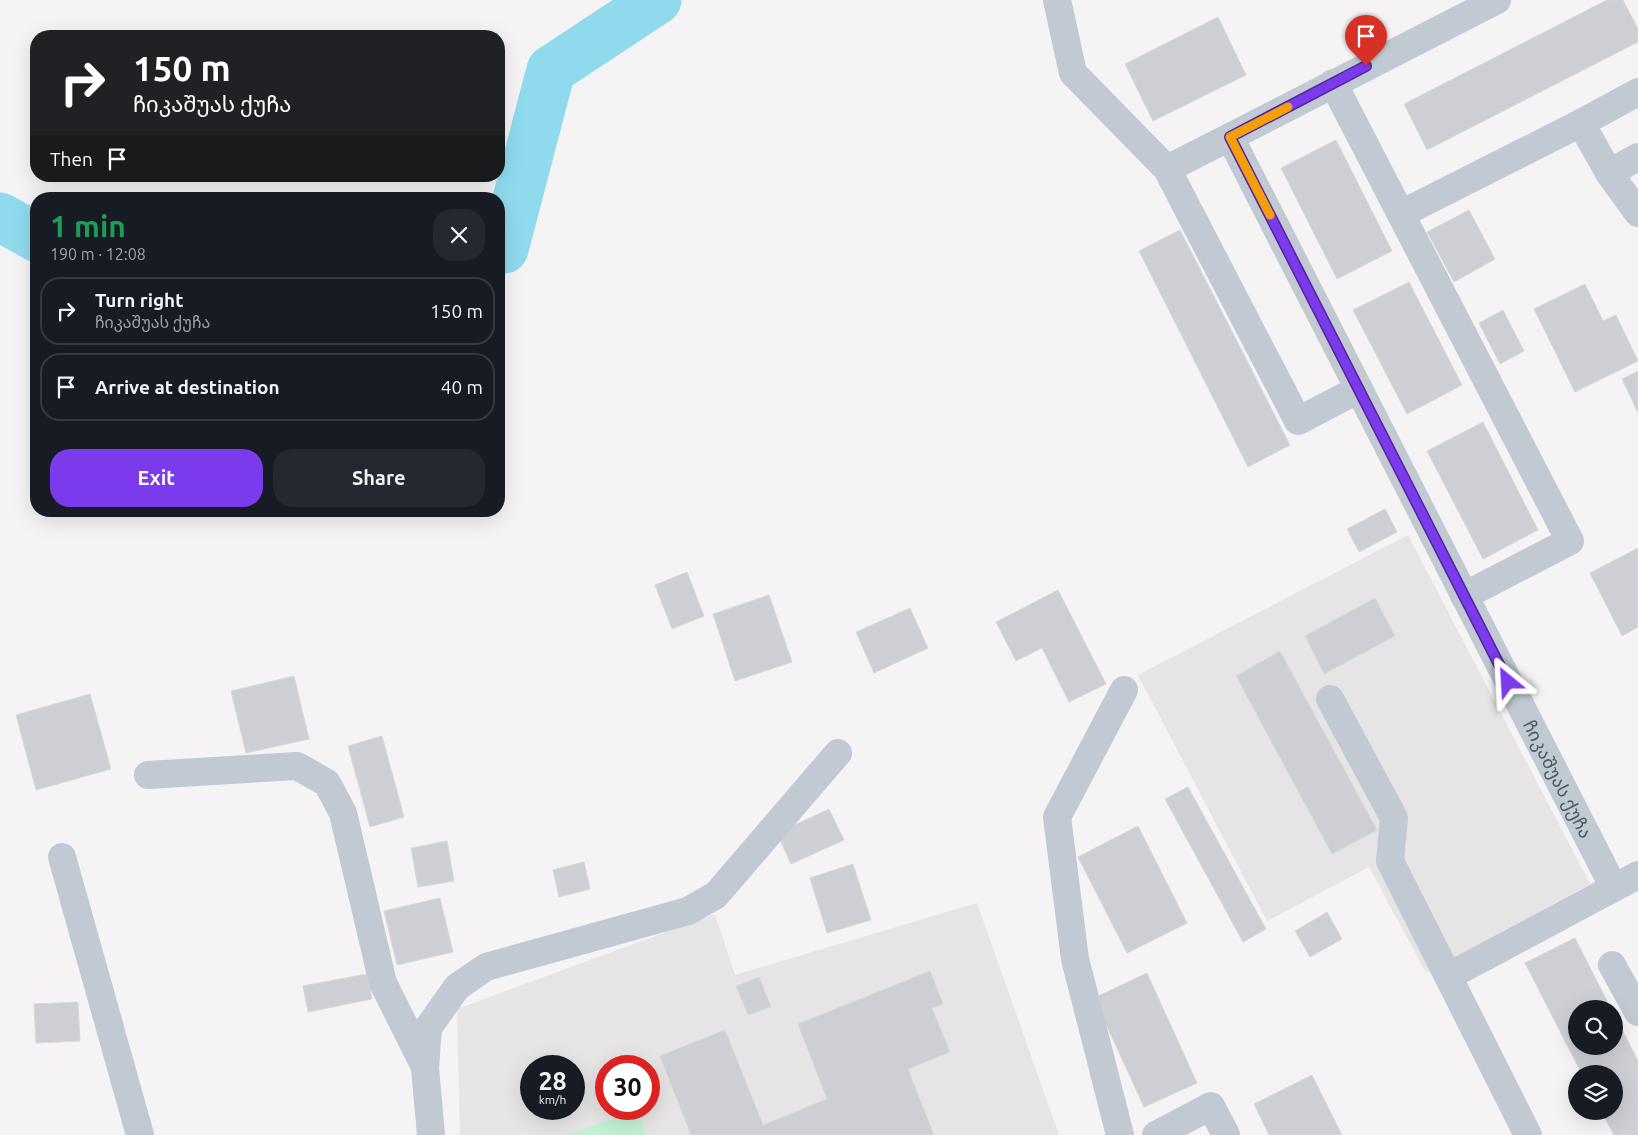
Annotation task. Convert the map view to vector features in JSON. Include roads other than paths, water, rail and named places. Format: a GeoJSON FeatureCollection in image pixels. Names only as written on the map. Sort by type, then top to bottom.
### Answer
{"type":"FeatureCollection","features":[{"type":"Feature","properties":{"kind":"street"},"geometry":{"type":"LineString","coordinates":[[1056,0],[1073,73],[1167,168],[1298,421],[1359,390]]}},
{"type":"Feature","properties":{"kind":"street"},"geometry":{"type":"LineString","coordinates":[[1167,168],[1497,0]]}},
{"type":"Feature","properties":{"kind":"street"},"geometry":{"type":"LineString","coordinates":[[1333,83],[1570,541],[1464,596]]}},
{"type":"Feature","properties":{"kind":"street"},"geometry":{"type":"LineString","coordinates":[[1401,214],[1638,92]]}},
{"type":"Feature","properties":{"kind":"street"},"geometry":{"type":"LineString","coordinates":[[1581,123],[1609,173],[1638,213]]}},
{"type":"Feature","properties":{"kind":"street","name":"ჩიკაშუას ქუჩა"},"geometry":{"type":"LineString","coordinates":[[1230,137],[1614,888]]}},
{"type":"Feature","properties":{"kind":"street"},"geometry":{"type":"LineString","coordinates":[[1609,173],[1638,157]]}},
{"type":"Feature","properties":{"kind":"street"},"geometry":{"type":"LineString","coordinates":[[1120,1135],[1075,959],[1057,817],[1124,690]]}},
{"type":"Feature","properties":{"kind":"street"},"geometry":{"type":"LineString","coordinates":[[1330,699],[1394,818],[1390,861],[1528,1135]]}},
{"type":"Feature","properties":{"kind":"street"},"geometry":{"type":"LineString","coordinates":[[432,1135],[425,1068],[428,1028],[457,987],[486,967],[688,911],[716,895],[838,753]]}},
{"type":"Feature","properties":{"kind":"street"},"geometry":{"type":"LineString","coordinates":[[148,775],[298,766],[328,783],[343,813],[383,983],[425,1068]]}},
{"type":"Feature","properties":{"kind":"street"},"geometry":{"type":"LineString","coordinates":[[62,857],[140,1135]]}},
{"type":"Feature","properties":{"kind":"street"},"geometry":{"type":"LineString","coordinates":[[1449,976],[1638,875]]}},
{"type":"Feature","properties":{"kind":"street"},"geometry":{"type":"LineString","coordinates":[[1612,964],[1638,1012]]}},
{"type":"Feature","properties":{"kind":"street"},"geometry":{"type":"LineString","coordinates":[[1156,1135],[1211,1106],[1226,1135]]}},
{"type":"Feature","properties":{"kind":"waterway"},"geometry":{"type":"LineString","coordinates":[[505,245],[551,70],[657,0]]}},
{"type":"Feature","properties":{"kind":"waterway"},"geometry":{"type":"LineString","coordinates":[[0,217],[30,234]]}}]}
